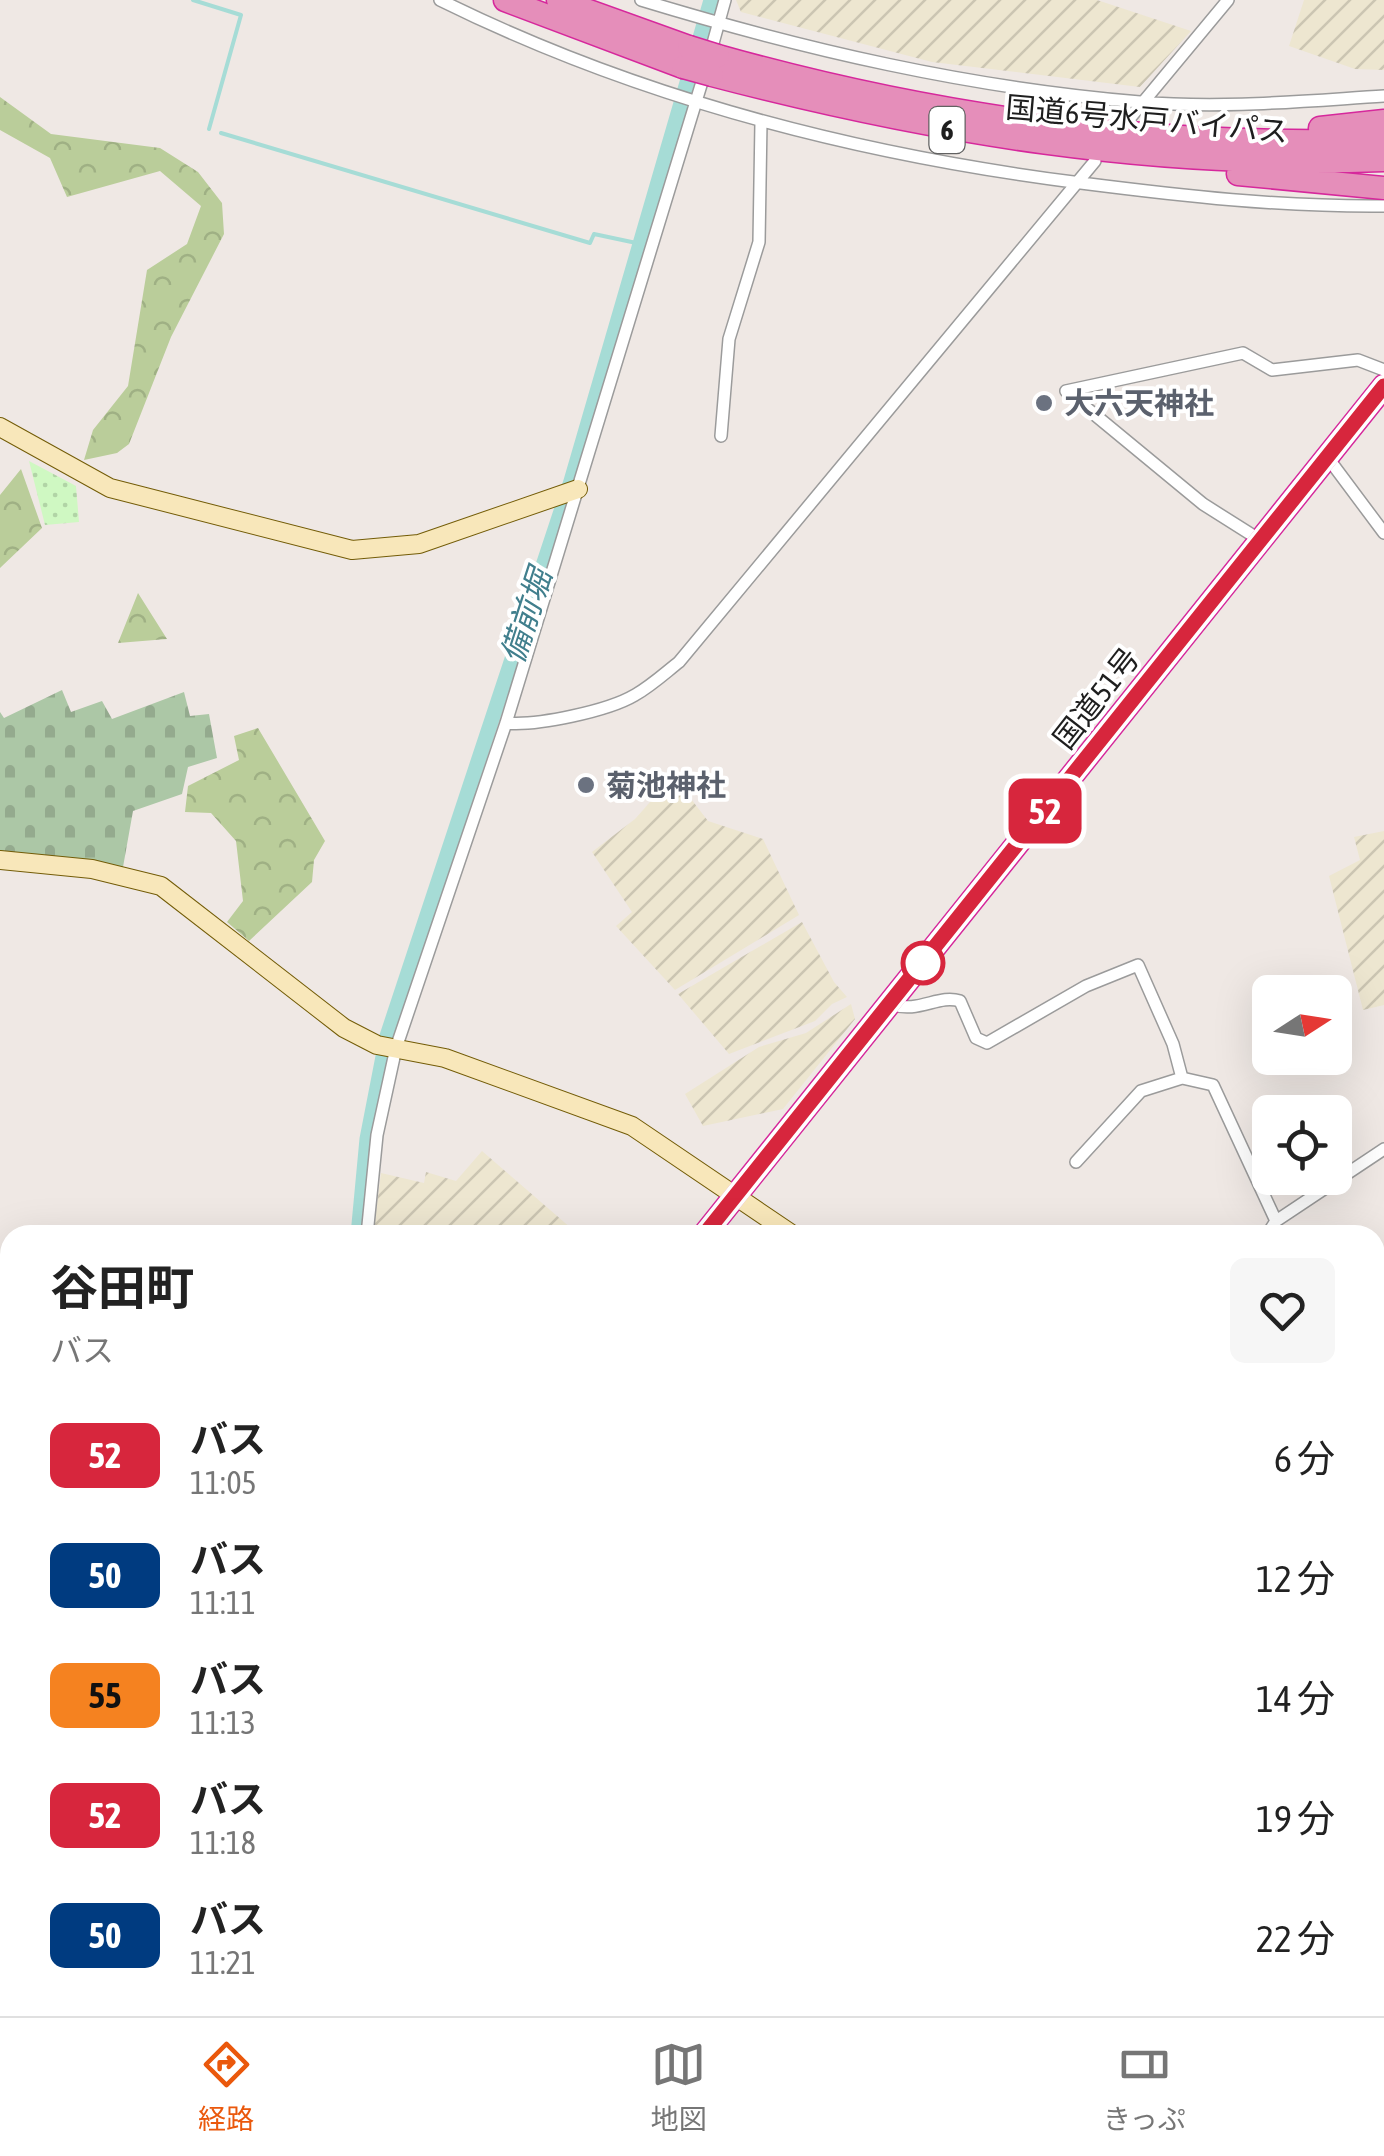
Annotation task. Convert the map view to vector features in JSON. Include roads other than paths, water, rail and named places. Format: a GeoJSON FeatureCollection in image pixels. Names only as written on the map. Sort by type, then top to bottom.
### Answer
{"type":"FeatureCollection","features":[{"type":"Feature","properties":{"kind":"highway","name":"国道6号水戸バイパス"},"geometry":{"type":"LineString","coordinates":[[505,0],[932,128],[1032,144],[1187,158],[1384,160]]}},
{"type":"Feature","properties":{"kind":"highway","name":"国道6号水戸バイパス"},"geometry":{"type":"LineString","coordinates":[[558,0],[686,57]]}},
{"type":"Feature","properties":{"kind":"highway","name":"国道6号水戸バイパス"},"geometry":{"type":"LineString","coordinates":[[715,65],[912,103],[1146,135],[1224,140],[1384,140]]}},
{"type":"Feature","properties":{"kind":"highway"},"geometry":{"type":"LineString","coordinates":[[1146,135],[1255,134],[1384,121]]}},
{"type":"Feature","properties":{"kind":"highway"},"geometry":{"type":"LineString","coordinates":[[1187,158],[1233,173],[1384,188]]}},
{"type":"Feature","properties":{"kind":"highway","name":"国道51号"},"geometry":{"type":"LineString","coordinates":[[712,1225],[1384,386]]}},
{"type":"Feature","properties":{"kind":"street"},"geometry":{"type":"LineString","coordinates":[[440,0],[552,50],[687,100],[761,122],[901,154],[1261,205],[1384,206]]}},
{"type":"Feature","properties":{"kind":"street"},"geometry":{"type":"LineString","coordinates":[[641,0],[846,57],[968,81],[1142,102],[1252,105],[1384,96]]}},
{"type":"Feature","properties":{"kind":"street"},"geometry":{"type":"LineString","coordinates":[[368,1225],[388,1047],[506,722],[568,493],[687,100],[725,0]]}},
{"type":"Feature","properties":{"kind":"street"},"geometry":{"type":"LineString","coordinates":[[1124,124],[1228,0]]}},
{"type":"Feature","properties":{"kind":"street"},"geometry":{"type":"LineString","coordinates":[[721,436],[729,339],[759,242],[761,122]]}},
{"type":"Feature","properties":{"kind":"street"},"geometry":{"type":"LineString","coordinates":[[506,722],[527,723],[618,703],[635,696],[679,662],[1095,161]]}},
{"type":"Feature","properties":{"kind":"street"},"geometry":{"type":"LineString","coordinates":[[1262,540],[1203,504],[1066,390],[1243,353],[1272,370],[1358,360],[1384,370]]}},
{"type":"Feature","properties":{"kind":"street"},"geometry":{"type":"LineString","coordinates":[[0,427],[110,488],[352,550],[372,552],[419,544],[568,493]]}},
{"type":"Feature","properties":{"kind":"street"},"geometry":{"type":"LineString","coordinates":[[1328,458],[1384,533]]}},
{"type":"Feature","properties":{"kind":"street"},"geometry":{"type":"LineString","coordinates":[[0,860],[92,869],[161,886],[344,1028],[388,1047],[475,1068],[632,1126],[779,1225]]}},
{"type":"Feature","properties":{"kind":"street"},"geometry":{"type":"LineString","coordinates":[[890,1004],[918,1009],[951,998],[960,1002],[976,1038],[987,1043],[1086,986],[1138,965],[1173,1044],[1182,1078]]}},
{"type":"Feature","properties":{"kind":"street"},"geometry":{"type":"LineString","coordinates":[[1076,1162],[1142,1091],[1182,1078],[1212,1085],[1276,1221]]}},
{"type":"Feature","properties":{"kind":"street"},"geometry":{"type":"LineString","coordinates":[[1273,1225],[1384,1148]]}},
{"type":"Feature","properties":{"kind":"waterway"},"geometry":{"type":"LineString","coordinates":[[193,0],[241,15],[209,129]]}},
{"type":"Feature","properties":{"kind":"waterway","name":"備前堀"},"geometry":{"type":"LineString","coordinates":[[359,1225],[367,1139],[387,1036],[571,481],[711,0]]}},
{"type":"Feature","properties":{"kind":"waterway"},"geometry":{"type":"LineString","coordinates":[[221,133],[590,243],[594,234],[641,244]]}},
{"type":"Feature","properties":{"kind":"place","name":"大六天神社"},"geometry":{"type":"Point","coordinates":[1044,403]}},
{"type":"Feature","properties":{"kind":"place","name":"菊池神社"},"geometry":{"type":"Point","coordinates":[586,785]}}]}
